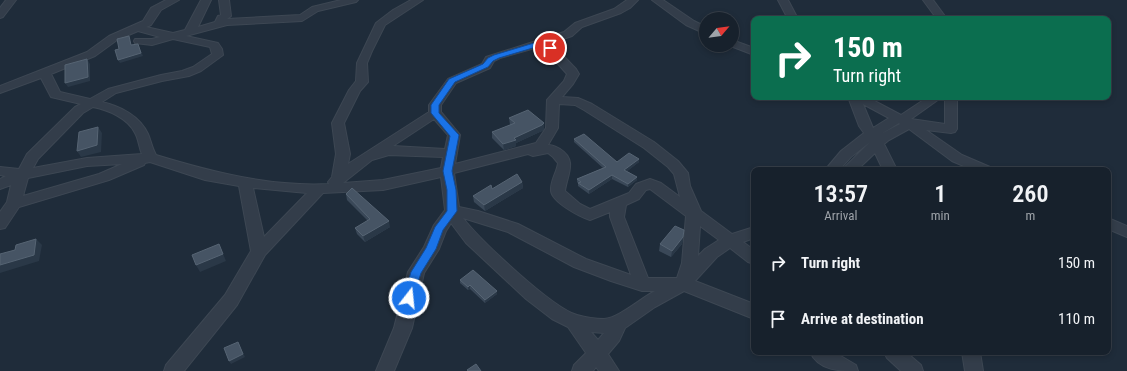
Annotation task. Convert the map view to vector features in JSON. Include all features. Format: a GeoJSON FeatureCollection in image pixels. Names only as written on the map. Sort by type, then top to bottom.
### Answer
{"type":"FeatureCollection","features":[{"type":"Feature","properties":{"kind":"street"},"geometry":{"type":"LineString","coordinates":[[0,15],[11,0]]}},
{"type":"Feature","properties":{"kind":"street"},"geometry":{"type":"LineString","coordinates":[[0,90],[98,50],[113,38],[140,28],[147,23],[150,14],[155,9],[174,0]]}},
{"type":"Feature","properties":{"kind":"street"},"geometry":{"type":"LineString","coordinates":[[182,35],[193,28],[200,7],[206,0]]}},
{"type":"Feature","properties":{"kind":"street"},"geometry":{"type":"LineString","coordinates":[[220,24],[222,18],[226,16],[224,0]]}},
{"type":"Feature","properties":{"kind":"street"},"geometry":{"type":"LineString","coordinates":[[139,41],[152,42],[220,24],[250,20],[302,18],[315,9],[353,0]]}},
{"type":"Feature","properties":{"kind":"street"},"geometry":{"type":"LineString","coordinates":[[339,179],[343,154],[338,123],[355,90],[362,82],[362,63],[367,51],[381,23],[396,12],[418,0]]}},
{"type":"Feature","properties":{"kind":"street"},"geometry":{"type":"LineString","coordinates":[[633,0],[630,4],[615,14],[576,27],[569,31],[568,34],[496,56],[490,59],[486,66],[452,81],[435,105],[435,113],[454,135],[447,171],[451,190],[452,211],[458,222],[471,239],[532,294],[558,314],[574,322],[604,326],[618,323],[649,302],[683,284],[711,253],[730,241],[751,233]]}},
{"type":"Feature","properties":{"kind":"street"},"geometry":{"type":"LineString","coordinates":[[657,0],[699,28]]}},
{"type":"Feature","properties":{"kind":"street"},"geometry":{"type":"LineString","coordinates":[[783,0],[792,16]]}},
{"type":"Feature","properties":{"kind":"street"},"geometry":{"type":"LineString","coordinates":[[928,0],[940,16]]}},
{"type":"Feature","properties":{"kind":"street"},"geometry":{"type":"LineString","coordinates":[[0,224],[14,203],[18,184],[32,156],[62,128],[66,121],[79,110],[112,91],[140,83],[185,74],[197,69],[218,55],[217,49],[214,45],[182,35],[148,31],[140,28]]}},
{"type":"Feature","properties":{"kind":"street"},"geometry":{"type":"LineString","coordinates":[[0,184],[24,174],[87,162],[151,158],[199,173],[266,186],[323,189],[383,185],[519,153],[541,146],[549,135],[552,128],[553,100],[562,92],[573,74],[572,71],[544,42]]}},
{"type":"Feature","properties":{"kind":"street"},"geometry":{"type":"LineString","coordinates":[[739,46],[751,51]]}},
{"type":"Feature","properties":{"kind":"street"},"geometry":{"type":"LineString","coordinates":[[44,72],[55,95],[92,102],[114,109],[126,116],[140,130],[146,151],[151,158]]}},
{"type":"Feature","properties":{"kind":"street"},"geometry":{"type":"LineString","coordinates":[[553,100],[578,102],[588,107],[649,145],[673,164],[681,173],[683,186],[694,214],[690,263],[683,284]]}},
{"type":"Feature","properties":{"kind":"street"},"geometry":{"type":"LineString","coordinates":[[855,100],[873,139],[888,167]]}},
{"type":"Feature","properties":{"kind":"street"},"geometry":{"type":"LineString","coordinates":[[864,100],[904,121],[960,164],[972,167]]}},
{"type":"Feature","properties":{"kind":"street"},"geometry":{"type":"LineString","coordinates":[[835,167],[846,154],[873,139],[884,137],[909,116],[932,100]]}},
{"type":"Feature","properties":{"kind":"street"},"geometry":{"type":"LineString","coordinates":[[951,100],[951,129],[960,164]]}},
{"type":"Feature","properties":{"kind":"street"},"geometry":{"type":"LineString","coordinates":[[173,371],[231,300],[260,251],[323,189],[339,179],[356,165],[435,113]]}},
{"type":"Feature","properties":{"kind":"street"},"geometry":{"type":"LineString","coordinates":[[904,121],[951,129]]}},
{"type":"Feature","properties":{"kind":"street"},"geometry":{"type":"LineString","coordinates":[[852,167],[873,139]]}},
{"type":"Feature","properties":{"kind":"street"},"geometry":{"type":"LineString","coordinates":[[519,153],[550,149],[555,151],[565,161],[566,166],[558,182],[558,192],[575,208],[585,213],[590,215],[619,201],[634,196],[641,188],[650,184],[656,186],[730,241],[751,254]]}},
{"type":"Feature","properties":{"kind":"street"},"geometry":{"type":"LineString","coordinates":[[374,154],[402,151],[451,154]]}},
{"type":"Feature","properties":{"kind":"street"},"geometry":{"type":"LineString","coordinates":[[14,203],[104,177],[151,158]]}},
{"type":"Feature","properties":{"kind":"street"},"geometry":{"type":"LineString","coordinates":[[0,171],[24,174]]}},
{"type":"Feature","properties":{"kind":"street"},"geometry":{"type":"LineString","coordinates":[[245,182],[260,251]]}},
{"type":"Feature","properties":{"kind":"street"},"geometry":{"type":"LineString","coordinates":[[619,201],[617,217],[633,256],[642,285]]}},
{"type":"Feature","properties":{"kind":"street"},"geometry":{"type":"LineString","coordinates":[[452,211],[478,216],[513,228],[580,263],[642,285],[683,284],[720,297],[751,311]]}},
{"type":"Feature","properties":{"kind":"street"},"geometry":{"type":"LineString","coordinates":[[384,371],[402,328],[416,272],[430,249],[439,229],[452,211]]}},
{"type":"Feature","properties":{"kind":"street"},"geometry":{"type":"LineString","coordinates":[[1111,224],[1127,232]]}},
{"type":"Feature","properties":{"kind":"street"},"geometry":{"type":"LineString","coordinates":[[574,322],[610,371]]}},
{"type":"Feature","properties":{"kind":"street"},"geometry":{"type":"LineString","coordinates":[[581,371],[613,336],[618,323]]}},
{"type":"Feature","properties":{"kind":"street"},"geometry":{"type":"LineString","coordinates":[[824,355],[849,371]]}},
{"type":"Feature","properties":{"kind":"street"},"geometry":{"type":"LineString","coordinates":[[896,355],[914,371]]}},
{"type":"Feature","properties":{"kind":"street"},"geometry":{"type":"LineString","coordinates":[[971,355],[974,371]]}},
{"type":"Feature","properties":{"kind":"building"},"geometry":{"type":"Polygon","coordinates":[[[129,36],[131,45],[138,44],[141,53],[118,60],[115,50],[119,49],[117,39],[129,36]]]}},
{"type":"Feature","properties":{"kind":"building"},"geometry":{"type":"Polygon","coordinates":[[[87,59],[88,77],[65,83],[65,65],[87,59]]]}},
{"type":"Feature","properties":{"kind":"building"},"geometry":{"type":"Polygon","coordinates":[[[528,110],[544,123],[514,138],[516,140],[503,144],[492,132],[515,123],[509,118],[528,110]]]}},
{"type":"Feature","properties":{"kind":"building"},"geometry":{"type":"Polygon","coordinates":[[[98,127],[97,145],[77,151],[79,132],[98,127]]]}},
{"type":"Feature","properties":{"kind":"building"},"geometry":{"type":"Polygon","coordinates":[[[584,134],[617,162],[629,153],[639,159],[624,170],[637,177],[628,184],[612,175],[589,190],[578,183],[581,182],[577,179],[606,167],[574,139],[584,134]]]}},
{"type":"Feature","properties":{"kind":"building"},"geometry":{"type":"Polygon","coordinates":[[[517,174],[522,182],[484,205],[473,196],[491,185],[492,189],[517,174]]]}},
{"type":"Feature","properties":{"kind":"building"},"geometry":{"type":"Polygon","coordinates":[[[352,188],[389,221],[363,236],[355,228],[370,219],[346,194],[352,188]]]}},
{"type":"Feature","properties":{"kind":"building"},"geometry":{"type":"Polygon","coordinates":[[[675,226],[684,230],[683,237],[672,251],[660,244],[675,226]]]}},
{"type":"Feature","properties":{"kind":"building"},"geometry":{"type":"Polygon","coordinates":[[[36,239],[34,255],[0,265],[0,254],[15,250],[16,245],[36,239]]]}},
{"type":"Feature","properties":{"kind":"building"},"geometry":{"type":"Polygon","coordinates":[[[219,244],[223,254],[196,265],[192,255],[219,244]]]}},
{"type":"Feature","properties":{"kind":"building"},"geometry":{"type":"Polygon","coordinates":[[[473,270],[497,291],[485,300],[470,285],[468,287],[460,280],[473,270]]]}},
{"type":"Feature","properties":{"kind":"building"},"geometry":{"type":"Polygon","coordinates":[[[238,342],[243,354],[229,361],[224,348],[238,342]]]}},
{"type":"Feature","properties":{"kind":"building"},"geometry":{"type":"Polygon","coordinates":[[[476,364],[481,371],[467,370],[476,364]]]}},
{"type":"Feature","properties":{"kind":"route"},"geometry":{"type":"LineString","coordinates":[[409,298],[416,272],[430,249],[439,229],[452,211],[451,190],[447,171],[454,135],[435,113],[435,105],[452,81],[486,66],[490,59],[496,56],[544,42],[550,48]]}}]}
